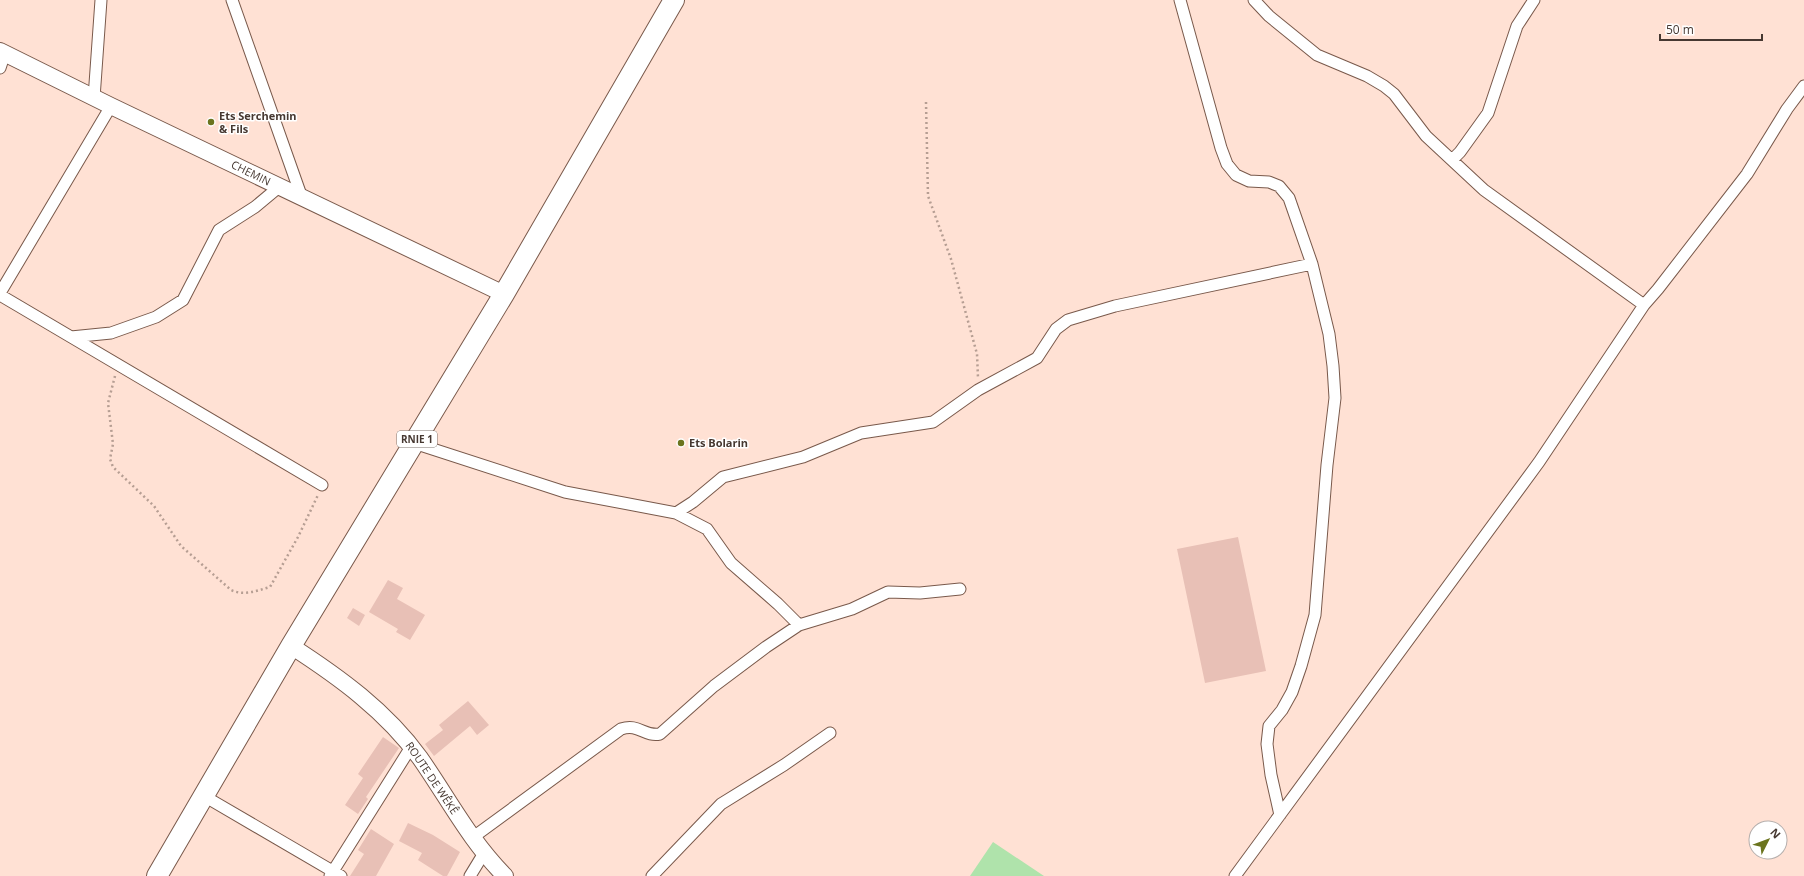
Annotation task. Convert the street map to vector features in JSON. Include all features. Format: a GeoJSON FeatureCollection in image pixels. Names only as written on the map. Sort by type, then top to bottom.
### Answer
{"type":"FeatureCollection","features":[{"type":"Feature","properties":{"kind":"highway","name":"RNIE 1"},"geometry":{"type":"LineString","coordinates":[[157,876],[291,646],[504,294],[674,0]]}},
{"type":"Feature","properties":{"kind":"street"},"geometry":{"type":"LineString","coordinates":[[94,98],[101,0]]}},
{"type":"Feature","properties":{"kind":"street"},"geometry":{"type":"LineString","coordinates":[[232,0],[302,198]]}},
{"type":"Feature","properties":{"kind":"street"},"geometry":{"type":"LineString","coordinates":[[1180,0],[1220,148],[1227,164],[1236,175],[1249,181],[1269,182],[1279,186],[1289,198],[1312,264],[1329,334],[1335,398],[1327,466],[1315,615],[1292,692],[1282,710],[1269,726],[1267,744],[1271,775],[1280,815]]}},
{"type":"Feature","properties":{"kind":"street"},"geometry":{"type":"LineString","coordinates":[[1254,0],[1269,16],[1317,55],[1367,76],[1394,94],[1426,136],[1484,190],[1644,305]]}},
{"type":"Feature","properties":{"kind":"street"},"geometry":{"type":"LineString","coordinates":[[1452,160],[1460,152],[1488,113],[1517,26],[1534,0]]}},
{"type":"Feature","properties":{"kind":"street"},"geometry":{"type":"LineString","coordinates":[[0,68],[2,52]]}},
{"type":"Feature","properties":{"kind":"street","name":"CHEMIN"},"geometry":{"type":"LineString","coordinates":[[2,52],[94,98],[504,294]]}},
{"type":"Feature","properties":{"kind":"street"},"geometry":{"type":"LineString","coordinates":[[1235,876],[1539,462],[1644,305],[1747,174],[1787,109],[1804,86]]}},
{"type":"Feature","properties":{"kind":"street"},"geometry":{"type":"LineString","coordinates":[[111,106],[0,294],[322,485]]}},
{"type":"Feature","properties":{"kind":"street"},"geometry":{"type":"LineString","coordinates":[[72,337],[111,333],[156,317],[183,300],[219,230],[254,207],[279,187]]}},
{"type":"Feature","properties":{"kind":"street"},"geometry":{"type":"LineString","coordinates":[[676,513],[693,502],[722,477],[803,457],[861,433],[933,422],[978,390],[1037,358],[1056,329],[1068,320],[1128,304],[1312,264]]}},
{"type":"Feature","properties":{"kind":"street"},"geometry":{"type":"LineString","coordinates":[[414,443],[564,492],[676,513],[707,529],[732,563],[799,625]]}},
{"type":"Feature","properties":{"kind":"street"},"geometry":{"type":"LineString","coordinates":[[472,838],[621,729],[629,726],[653,735],[660,734],[714,686],[766,647],[799,625],[852,609],[888,592],[920,593],[960,589]]}},
{"type":"Feature","properties":{"kind":"street","name":"ROUTE DE WÊKÊ"},"geometry":{"type":"LineString","coordinates":[[291,646],[329,670],[358,693],[401,734],[472,838],[505,876]]}},
{"type":"Feature","properties":{"kind":"street"},"geometry":{"type":"LineString","coordinates":[[652,876],[722,804],[784,765],[830,733]]}},
{"type":"Feature","properties":{"kind":"street"},"geometry":{"type":"LineString","coordinates":[[204,796],[335,874],[411,747]]}},
{"type":"Feature","properties":{"kind":"street"},"geometry":{"type":"LineString","coordinates":[[470,876],[484,853]]}},
{"type":"Feature","properties":{"kind":"path"},"geometry":{"type":"LineString","coordinates":[[926,102],[928,196],[951,258],[977,354],[978,390]]}},
{"type":"Feature","properties":{"kind":"path"},"geometry":{"type":"LineString","coordinates":[[118,365],[108,403],[113,444],[110,459],[113,466],[154,506],[181,546],[231,590],[238,593],[246,593],[270,587],[298,537],[322,485]]}},
{"type":"Feature","properties":{"kind":"green space"},"geometry":{"type":"Polygon","coordinates":[[[993,842],[1044,876],[970,876],[993,842]]]}},
{"type":"Feature","properties":{"kind":"building"},"geometry":{"type":"Polygon","coordinates":[[[1238,537],[1266,671],[1205,683],[1177,549],[1238,537]]]}},
{"type":"Feature","properties":{"kind":"building"},"geometry":{"type":"Polygon","coordinates":[[[388,580],[403,588],[397,599],[425,615],[410,640],[396,632],[398,629],[369,612],[388,580]]]}},
{"type":"Feature","properties":{"kind":"building"},"geometry":{"type":"Polygon","coordinates":[[[353,608],[365,615],[359,626],[347,618],[353,608]]]}},
{"type":"Feature","properties":{"kind":"building"},"geometry":{"type":"Polygon","coordinates":[[[468,701],[489,725],[477,735],[470,726],[434,756],[425,744],[443,730],[439,725],[468,701]]]}},
{"type":"Feature","properties":{"kind":"building"},"geometry":{"type":"Polygon","coordinates":[[[383,737],[399,748],[366,797],[368,799],[358,814],[345,805],[363,778],[358,774],[383,737]]]}},
{"type":"Feature","properties":{"kind":"building"},"geometry":{"type":"Polygon","coordinates":[[[408,823],[433,835],[460,852],[447,876],[443,876],[418,860],[422,853],[399,841],[408,823]]]}},
{"type":"Feature","properties":{"kind":"building"},"geometry":{"type":"Polygon","coordinates":[[[371,829],[394,844],[376,876],[350,876],[364,854],[358,850],[371,829]]]}},
{"type":"Feature","properties":{"kind":"place","name":"Ets Serchemin & Fils"},"geometry":{"type":"Point","coordinates":[211,122]}},
{"type":"Feature","properties":{"kind":"place","name":"Ets Bolarin"},"geometry":{"type":"Point","coordinates":[681,443]}}]}
